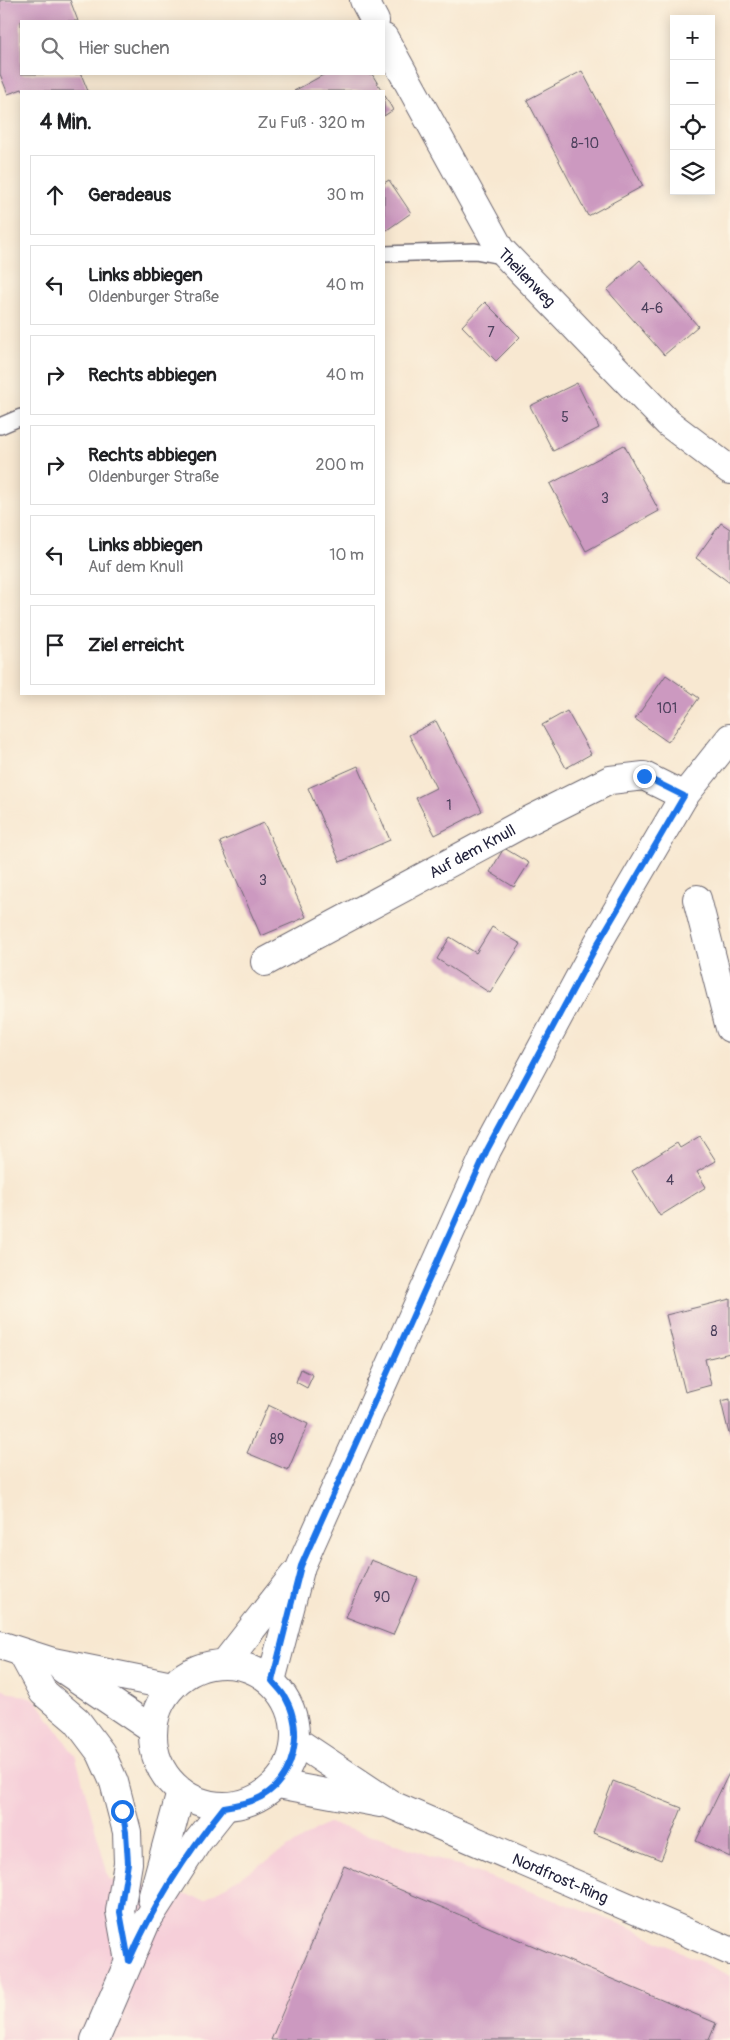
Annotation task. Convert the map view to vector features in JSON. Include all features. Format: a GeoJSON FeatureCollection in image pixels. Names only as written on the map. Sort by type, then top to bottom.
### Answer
{"type":"FeatureCollection","features":[{"type":"Feature","properties":{"kind":"street"},"geometry":{"type":"LineString","coordinates":[[364,0],[374,20]]}},
{"type":"Feature","properties":{"kind":"street","name":"Theilenweg"},"geometry":{"type":"LineString","coordinates":[[385,40],[500,249],[668,423],[730,470]]}},
{"type":"Feature","properties":{"kind":"street"},"geometry":{"type":"LineString","coordinates":[[272,1681],[301,1566],[487,1150],[598,943],[684,796],[730,738]]}},
{"type":"Feature","properties":{"kind":"street","name":"Auf dem Knull"},"geometry":{"type":"LineString","coordinates":[[265,962],[509,831],[610,780],[644,776],[684,796]]}},
{"type":"Feature","properties":{"kind":"street"},"geometry":{"type":"LineString","coordinates":[[697,899],[730,1028]]}},
{"type":"Feature","properties":{"kind":"street"},"geometry":{"type":"LineString","coordinates":[[225,1663],[301,1566]]}},
{"type":"Feature","properties":{"kind":"street"},"geometry":{"type":"LineString","coordinates":[[11,1649],[54,1662],[172,1686]]}},
{"type":"Feature","properties":{"kind":"street"},"geometry":{"type":"LineString","coordinates":[[11,1649],[43,1692],[77,1721],[102,1754],[114,1782],[126,1832],[128,1863],[120,1912],[129,1961]]}},
{"type":"Feature","properties":{"kind":"street"},"geometry":{"type":"LineString","coordinates":[[54,1662],[152,1730]]}},
{"type":"Feature","properties":{"kind":"street"},"geometry":{"type":"LineString","coordinates":[[225,1663],[250,1668],[272,1681],[286,1698],[294,1719],[296,1741],[290,1764],[278,1784],[262,1796],[244,1804],[224,1807],[201,1803],[181,1792],[165,1775],[155,1753],[152,1730],[158,1706],[172,1686],[188,1673],[205,1665],[225,1663]]}},
{"type":"Feature","properties":{"kind":"street","name":"Nordfrost-Ring"},"geometry":{"type":"LineString","coordinates":[[296,1741],[392,1805],[730,1951]]}},
{"type":"Feature","properties":{"kind":"street","name":"Nordfrost-Ring"},"geometry":{"type":"LineString","coordinates":[[278,1784],[392,1805]]}},
{"type":"Feature","properties":{"kind":"street"},"geometry":{"type":"LineString","coordinates":[[95,2040],[146,1922],[181,1792]]}},
{"type":"Feature","properties":{"kind":"street"},"geometry":{"type":"LineString","coordinates":[[146,1922],[198,1840],[224,1807]]}},
{"type":"Feature","properties":{"kind":"lane"},"geometry":{"type":"LineString","coordinates":[[385,254],[475,251],[508,258]]}},
{"type":"Feature","properties":{"kind":"lane"},"geometry":{"type":"LineString","coordinates":[[0,426],[20,417]]}},
{"type":"Feature","properties":{"kind":"shaded area"},"geometry":{"type":"Polygon","coordinates":[[[0,1689],[36,1700],[76,1757],[109,1879],[205,1899],[328,1823],[386,1840],[630,1927],[730,1976],[730,2040],[0,2040],[0,1689]]]}},
{"type":"Feature","properties":{"kind":"building"},"geometry":{"type":"Polygon","coordinates":[[[0,0],[70,0],[78,20],[20,20],[20,75],[81,75],[88,90],[22,89],[8,94],[0,74],[0,0]]]}},
{"type":"Feature","properties":{"kind":"building"},"geometry":{"type":"Polygon","coordinates":[[[582,71],[643,186],[588,216],[527,100],[582,71]]]}},
{"type":"Feature","properties":{"kind":"building"},"geometry":{"type":"Polygon","coordinates":[[[323,75],[373,75],[381,90],[296,90],[323,75]]]}},
{"type":"Feature","properties":{"kind":"building"},"geometry":{"type":"Polygon","coordinates":[[[385,96],[393,110],[385,115],[385,96]]]}},
{"type":"Feature","properties":{"kind":"building"},"geometry":{"type":"Polygon","coordinates":[[[389,180],[411,213],[385,231],[385,182],[389,180]]]}},
{"type":"Feature","properties":{"kind":"building"},"geometry":{"type":"Polygon","coordinates":[[[640,260],[698,326],[664,355],[607,290],[640,260]]]}},
{"type":"Feature","properties":{"kind":"building"},"geometry":{"type":"Polygon","coordinates":[[[485,302],[520,337],[496,361],[462,326],[485,302]]]}},
{"type":"Feature","properties":{"kind":"building"},"geometry":{"type":"Polygon","coordinates":[[[577,383],[599,428],[553,451],[530,406],[577,383]]]}},
{"type":"Feature","properties":{"kind":"building"},"geometry":{"type":"Polygon","coordinates":[[[624,445],[659,511],[586,551],[550,484],[624,445]]]}},
{"type":"Feature","properties":{"kind":"building"},"geometry":{"type":"Polygon","coordinates":[[[721,523],[730,529],[730,583],[696,558],[721,523]]]}},
{"type":"Feature","properties":{"kind":"building"},"geometry":{"type":"Polygon","coordinates":[[[666,675],[699,698],[668,742],[635,719],[666,675]]]}},
{"type":"Feature","properties":{"kind":"building"},"geometry":{"type":"Polygon","coordinates":[[[567,711],[591,754],[566,768],[542,725],[567,711]]]}},
{"type":"Feature","properties":{"kind":"building"},"geometry":{"type":"Polygon","coordinates":[[[436,721],[482,811],[435,835],[416,798],[436,788],[409,735],[436,721]]]}},
{"type":"Feature","properties":{"kind":"building"},"geometry":{"type":"Polygon","coordinates":[[[358,766],[390,840],[340,862],[308,788],[358,766]]]}},
{"type":"Feature","properties":{"kind":"building"},"geometry":{"type":"Polygon","coordinates":[[[264,823],[306,917],[261,936],[220,842],[264,823]]]}},
{"type":"Feature","properties":{"kind":"building"},"geometry":{"type":"Polygon","coordinates":[[[504,848],[529,863],[514,887],[490,872],[504,848]]]}},
{"type":"Feature","properties":{"kind":"building"},"geometry":{"type":"Polygon","coordinates":[[[492,927],[521,944],[490,993],[437,959],[450,937],[476,953],[492,927]]]}},
{"type":"Feature","properties":{"kind":"building"},"geometry":{"type":"Polygon","coordinates":[[[700,1136],[716,1161],[697,1172],[706,1187],[660,1216],[632,1171],[677,1143],[680,1148],[700,1136]]]}},
{"type":"Feature","properties":{"kind":"building"},"geometry":{"type":"Polygon","coordinates":[[[730,1299],[730,1353],[705,1359],[711,1385],[685,1392],[666,1315],[730,1299]]]}},
{"type":"Feature","properties":{"kind":"building"},"geometry":{"type":"Polygon","coordinates":[[[301,1369],[313,1375],[307,1388],[296,1382],[301,1369]]]}},
{"type":"Feature","properties":{"kind":"building"},"geometry":{"type":"Polygon","coordinates":[[[730,1399],[730,1434],[729,1434],[721,1401],[730,1399]]]}},
{"type":"Feature","properties":{"kind":"building"},"geometry":{"type":"Polygon","coordinates":[[[268,1405],[308,1424],[288,1470],[247,1453],[268,1405]]]}},
{"type":"Feature","properties":{"kind":"building"},"geometry":{"type":"Polygon","coordinates":[[[371,1560],[418,1578],[393,1635],[346,1617],[371,1560]]]}},
{"type":"Feature","properties":{"kind":"building"},"geometry":{"type":"Polygon","coordinates":[[[730,1774],[730,1857],[696,1841],[730,1774]]]}},
{"type":"Feature","properties":{"kind":"building"},"geometry":{"type":"Polygon","coordinates":[[[613,1781],[682,1808],[661,1860],[593,1833],[613,1781]]]}},
{"type":"Feature","properties":{"kind":"building"},"geometry":{"type":"Polygon","coordinates":[[[344,1866],[716,2023],[709,2040],[271,2040],[344,1866]]]}},
{"type":"Feature","properties":{"kind":"route"},"geometry":{"type":"LineString","coordinates":[[122,1811],[126,1832],[128,1863],[120,1912],[129,1961],[146,1922],[198,1840],[224,1807],[244,1804],[262,1796],[278,1784],[290,1764],[296,1741],[294,1719],[286,1698],[272,1681],[301,1566],[487,1150],[598,943],[684,796],[644,776]]}}]}
